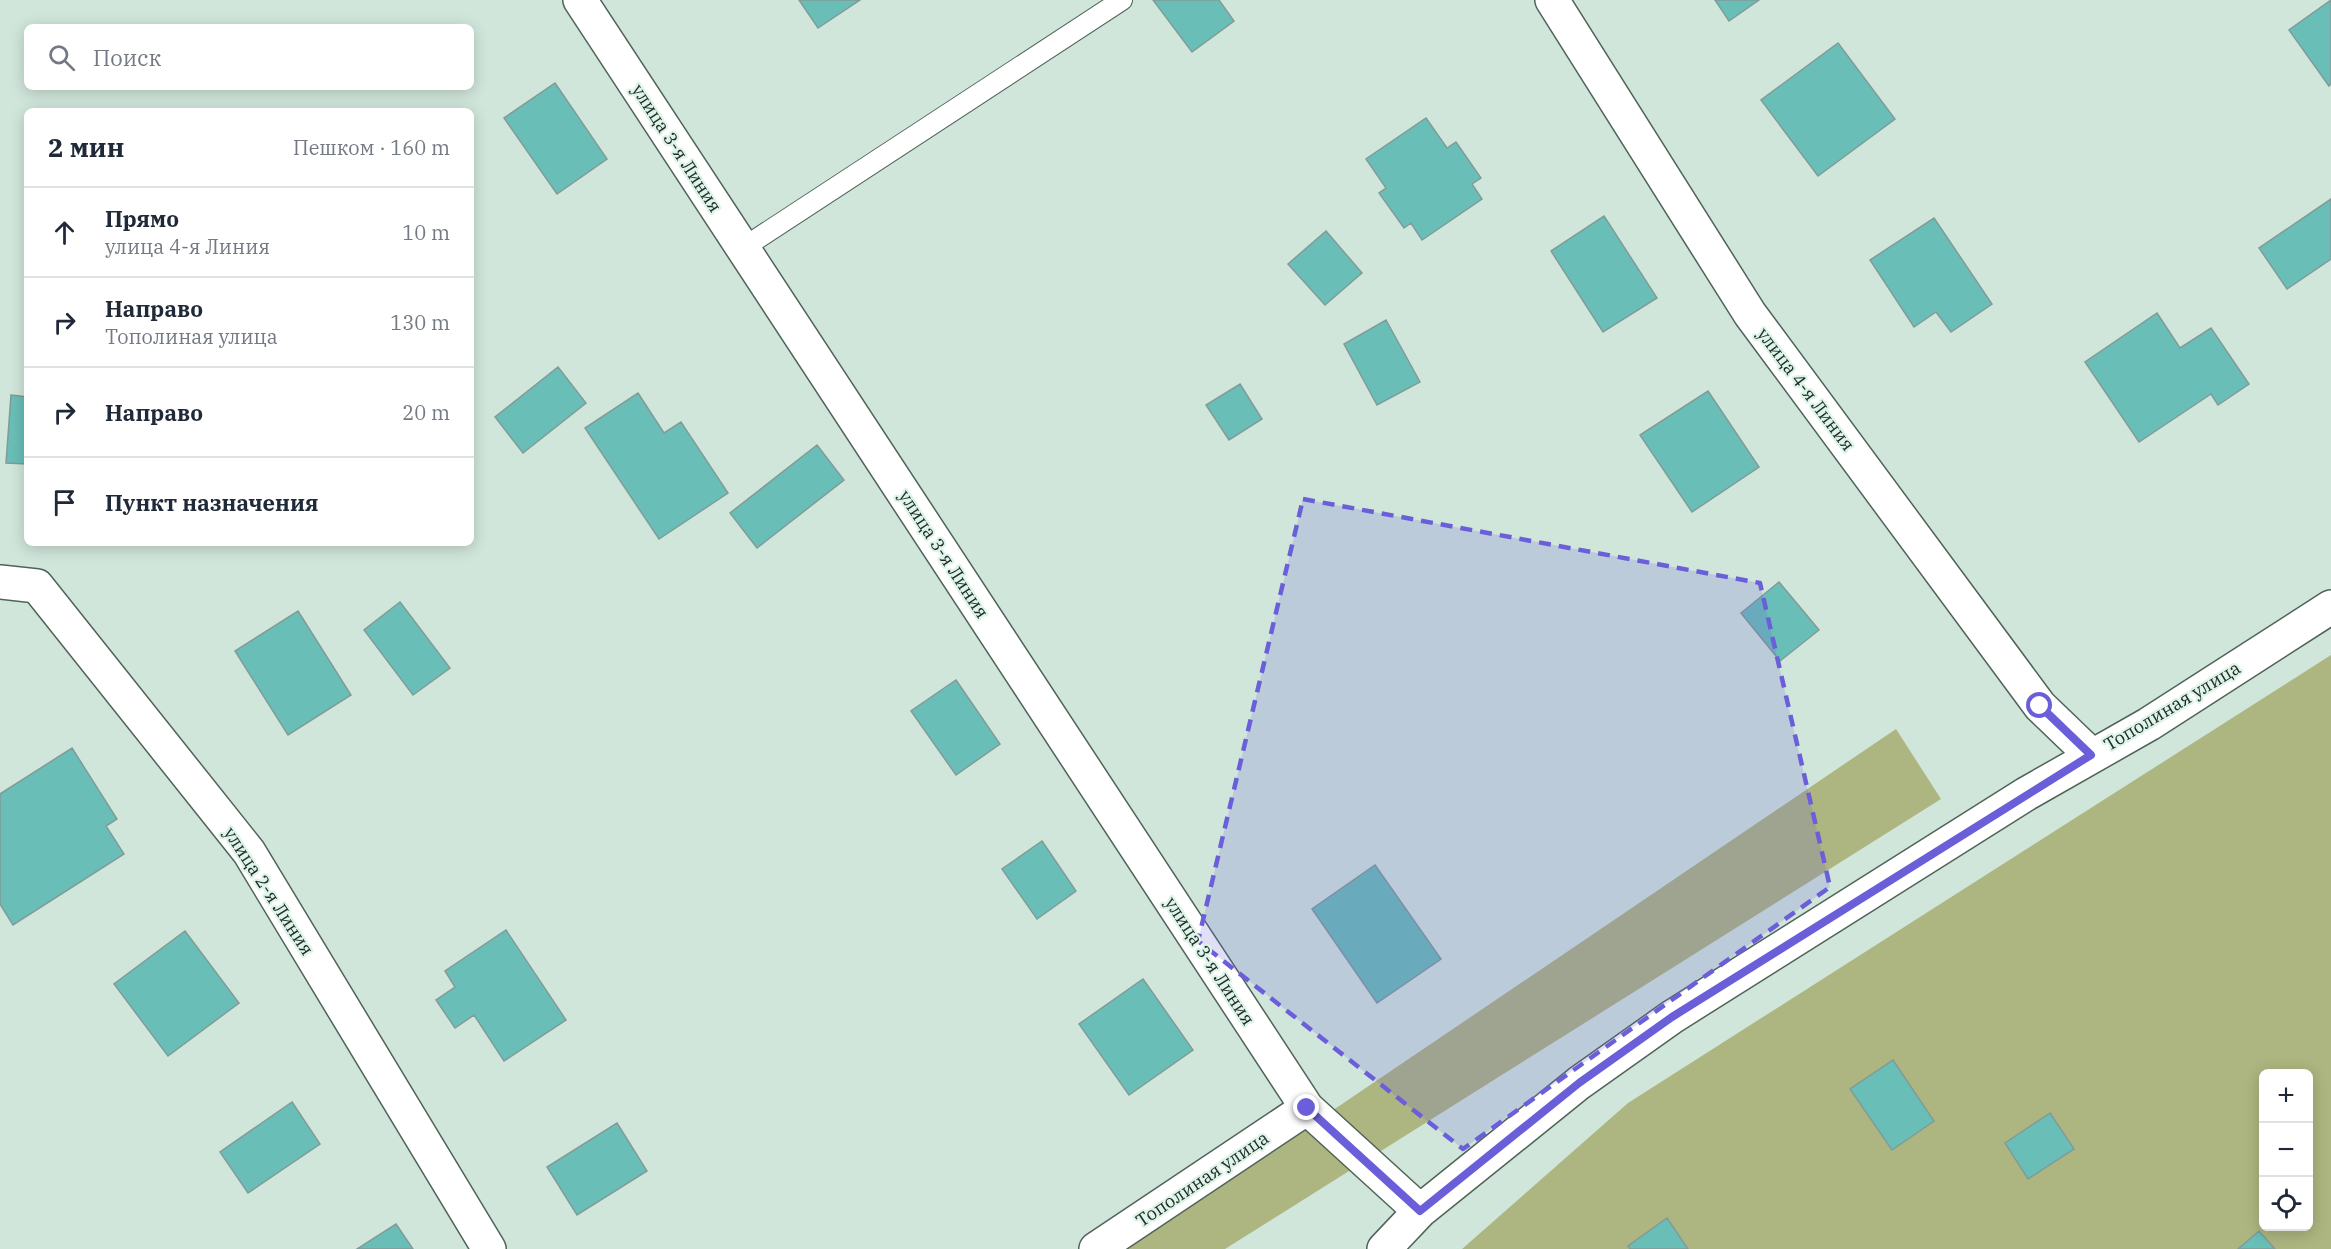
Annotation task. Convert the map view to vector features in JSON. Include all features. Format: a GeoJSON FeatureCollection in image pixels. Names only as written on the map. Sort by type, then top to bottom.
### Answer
{"type":"FeatureCollection","features":[{"type":"Feature","properties":{"kind":"street","name":"улица 3-я Линия"},"geometry":{"type":"LineString","coordinates":[[580,0],[1307,1108],[1420,1211]]}},
{"type":"Feature","properties":{"kind":"street","name":"улица 4-я Линия"},"geometry":{"type":"LineString","coordinates":[[1552,0],[1750,314],[2040,706],[2091,755]]}},
{"type":"Feature","properties":{"kind":"street","name":"улица 2-я Линия"},"geometry":{"type":"LineString","coordinates":[[0,582],[37,586],[249,852],[489,1249]]}},
{"type":"Feature","properties":{"kind":"street","name":"Тополиная улица"},"geometry":{"type":"LineString","coordinates":[[1384,1249],[1420,1211],[1579,1083],[1672,1017],[2091,755],[2149,724],[2331,607]]}},
{"type":"Feature","properties":{"kind":"street","name":"Тополиная улица"},"geometry":{"type":"LineString","coordinates":[[1096,1249],[1307,1108]]}},
{"type":"Feature","properties":{"kind":"lane"},"geometry":{"type":"LineString","coordinates":[[743,248],[1122,0]]}},
{"type":"Feature","properties":{"kind":"highlighted area"},"geometry":{"type":"Polygon","coordinates":[[[1303,499],[1760,583],[1830,887],[1463,1149],[1198,941],[1303,499]]]}},
{"type":"Feature","properties":{"kind":"green space"},"geometry":{"type":"Polygon","coordinates":[[[2331,655],[2331,1249],[1462,1249],[1628,1103],[2331,655]]]}},
{"type":"Feature","properties":{"kind":"green space"},"geometry":{"type":"Polygon","coordinates":[[[1896,729],[1941,799],[1225,1249],[1128,1249],[1896,729]]]}},
{"type":"Feature","properties":{"kind":"building"},"geometry":{"type":"Polygon","coordinates":[[[799,0],[860,0],[818,28],[799,0]]]}},
{"type":"Feature","properties":{"kind":"building"},"geometry":{"type":"Polygon","coordinates":[[[1153,0],[1219,0],[1234,21],[1192,52],[1153,0]]]}},
{"type":"Feature","properties":{"kind":"building"},"geometry":{"type":"Polygon","coordinates":[[[1715,0],[1759,0],[1729,21],[1715,0]]]}},
{"type":"Feature","properties":{"kind":"building"},"geometry":{"type":"Polygon","coordinates":[[[2331,0],[2331,84],[2329,86],[2289,30],[2331,0]]]}},
{"type":"Feature","properties":{"kind":"building"},"geometry":{"type":"Polygon","coordinates":[[[1838,43],[1895,119],[1818,176],[1761,100],[1838,43]]]}},
{"type":"Feature","properties":{"kind":"building"},"geometry":{"type":"Polygon","coordinates":[[[555,83],[607,159],[557,194],[504,118],[555,83]]]}},
{"type":"Feature","properties":{"kind":"building"},"geometry":{"type":"Polygon","coordinates":[[[1426,118],[1447,148],[1456,142],[1481,178],[1472,184],[1482,199],[1422,240],[1411,223],[1404,228],[1379,193],[1386,188],[1366,159],[1426,118]]]}},
{"type":"Feature","properties":{"kind":"building"},"geometry":{"type":"Polygon","coordinates":[[[2331,199],[2331,259],[2287,289],[2259,248],[2331,199]]]}},
{"type":"Feature","properties":{"kind":"building"},"geometry":{"type":"Polygon","coordinates":[[[1604,216],[1657,298],[1603,332],[1551,251],[1604,216]]]}},
{"type":"Feature","properties":{"kind":"building"},"geometry":{"type":"Polygon","coordinates":[[[1934,218],[1992,304],[1951,332],[1936,312],[1914,327],[1870,260],[1934,218]]]}},
{"type":"Feature","properties":{"kind":"building"},"geometry":{"type":"Polygon","coordinates":[[[1326,231],[1362,273],[1325,305],[1288,264],[1326,231]]]}},
{"type":"Feature","properties":{"kind":"building"},"geometry":{"type":"Polygon","coordinates":[[[2157,313],[2180,348],[2211,328],[2249,384],[2218,405],[2211,394],[2139,442],[2085,362],[2157,313]]]}},
{"type":"Feature","properties":{"kind":"building"},"geometry":{"type":"Polygon","coordinates":[[[1386,320],[1420,382],[1377,405],[1344,344],[1386,320]]]}},
{"type":"Feature","properties":{"kind":"building"},"geometry":{"type":"Polygon","coordinates":[[[558,367],[586,403],[523,453],[495,417],[558,367]]]}},
{"type":"Feature","properties":{"kind":"building"},"geometry":{"type":"Polygon","coordinates":[[[1240,384],[1262,419],[1229,440],[1206,405],[1240,384]]]}},
{"type":"Feature","properties":{"kind":"building"},"geometry":{"type":"Polygon","coordinates":[[[1708,391],[1759,467],[1692,512],[1640,435],[1708,391]]]}},
{"type":"Feature","properties":{"kind":"building"},"geometry":{"type":"Polygon","coordinates":[[[638,393],[664,433],[681,422],[728,493],[659,539],[585,428],[638,393]]]}},
{"type":"Feature","properties":{"kind":"building"},"geometry":{"type":"Polygon","coordinates":[[[11,395],[24,397],[24,464],[6,463],[11,395]]]}},
{"type":"Feature","properties":{"kind":"building"},"geometry":{"type":"Polygon","coordinates":[[[817,445],[844,480],[757,548],[730,513],[817,445]]]}},
{"type":"Feature","properties":{"kind":"building"},"geometry":{"type":"Polygon","coordinates":[[[1779,582],[1819,630],[1780,661],[1741,613],[1779,582]]]}},
{"type":"Feature","properties":{"kind":"building"},"geometry":{"type":"Polygon","coordinates":[[[400,602],[450,668],[413,695],[364,630],[400,602]]]}},
{"type":"Feature","properties":{"kind":"building"},"geometry":{"type":"Polygon","coordinates":[[[298,611],[351,695],[288,735],[235,651],[298,611]]]}},
{"type":"Feature","properties":{"kind":"building"},"geometry":{"type":"Polygon","coordinates":[[[956,680],[1000,744],[956,775],[911,711],[956,680]]]}},
{"type":"Feature","properties":{"kind":"building"},"geometry":{"type":"Polygon","coordinates":[[[72,748],[117,819],[106,826],[124,854],[13,925],[0,904],[0,794],[72,748]]]}},
{"type":"Feature","properties":{"kind":"building"},"geometry":{"type":"Polygon","coordinates":[[[1042,841],[1076,891],[1037,919],[1002,869],[1042,841]]]}},
{"type":"Feature","properties":{"kind":"building"},"geometry":{"type":"Polygon","coordinates":[[[1375,865],[1441,959],[1377,1003],[1312,909],[1375,865]]]}},
{"type":"Feature","properties":{"kind":"building"},"geometry":{"type":"Polygon","coordinates":[[[506,930],[566,1020],[504,1061],[474,1015],[455,1028],[436,1000],[455,987],[445,971],[506,930]]]}},
{"type":"Feature","properties":{"kind":"building"},"geometry":{"type":"Polygon","coordinates":[[[185,931],[239,1003],[168,1056],[114,984],[185,931]]]}},
{"type":"Feature","properties":{"kind":"building"},"geometry":{"type":"Polygon","coordinates":[[[1143,979],[1193,1050],[1129,1095],[1079,1024],[1143,979]]]}},
{"type":"Feature","properties":{"kind":"building"},"geometry":{"type":"Polygon","coordinates":[[[1893,1060],[1934,1121],[1892,1150],[1850,1089],[1893,1060]]]}},
{"type":"Feature","properties":{"kind":"building"},"geometry":{"type":"Polygon","coordinates":[[[292,1102],[320,1144],[248,1193],[220,1152],[292,1102]]]}},
{"type":"Feature","properties":{"kind":"building"},"geometry":{"type":"Polygon","coordinates":[[[2050,1113],[2074,1149],[2028,1179],[2005,1143],[2050,1113]]]}},
{"type":"Feature","properties":{"kind":"building"},"geometry":{"type":"Polygon","coordinates":[[[617,1123],[647,1171],[577,1215],[547,1167],[617,1123]]]}},
{"type":"Feature","properties":{"kind":"building"},"geometry":{"type":"Polygon","coordinates":[[[1667,1218],[1688,1249],[1630,1249],[1628,1246],[1667,1218]]]}},
{"type":"Feature","properties":{"kind":"building"},"geometry":{"type":"Polygon","coordinates":[[[396,1224],[413,1249],[357,1249],[396,1224]]]}},
{"type":"Feature","properties":{"kind":"building"},"geometry":{"type":"Polygon","coordinates":[[[2259,1231],[2275,1249],[2238,1249],[2259,1231]]]}},
{"type":"Feature","properties":{"kind":"route"},"geometry":{"type":"LineString","coordinates":[[1307,1108],[1420,1211],[1579,1083],[1672,1017],[2091,755],[2040,706]]}}]}
